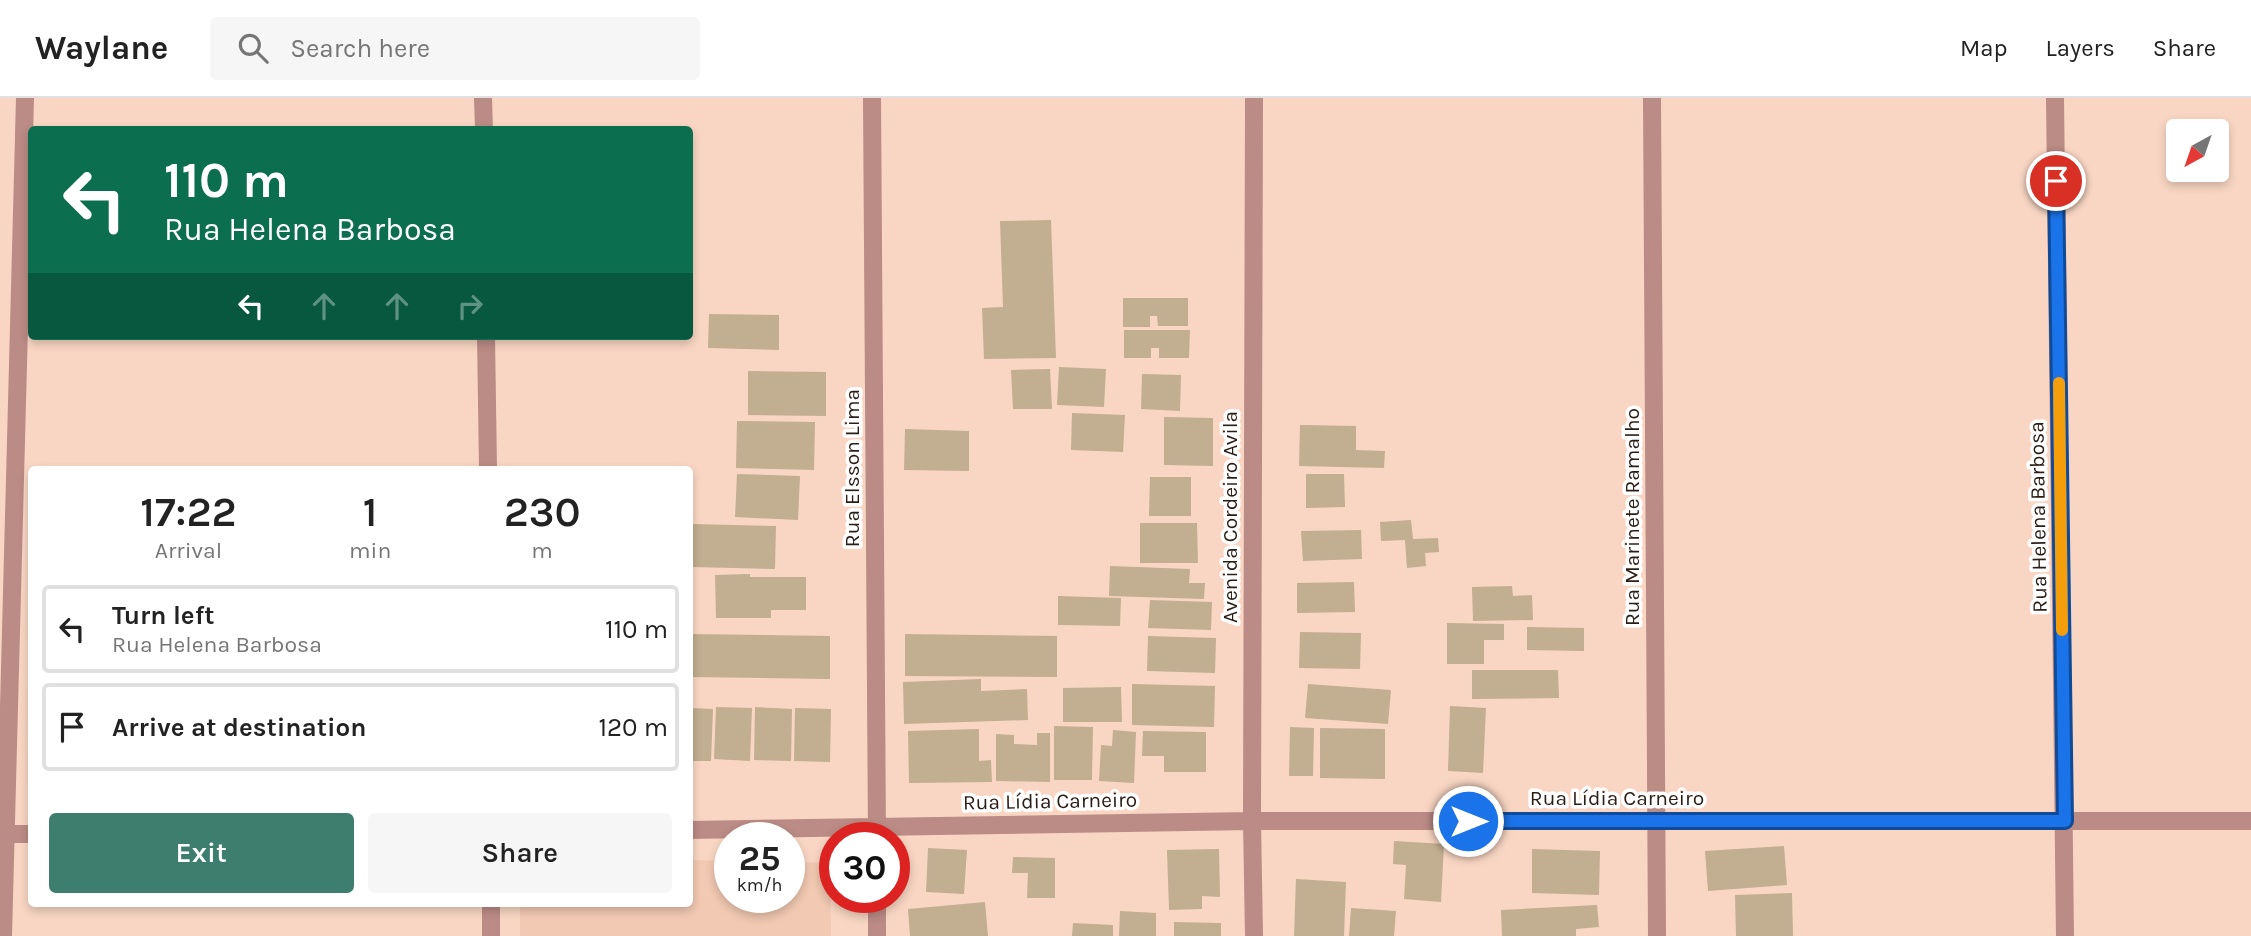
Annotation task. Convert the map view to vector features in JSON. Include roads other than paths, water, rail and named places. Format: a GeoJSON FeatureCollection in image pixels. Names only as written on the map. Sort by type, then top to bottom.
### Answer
{"type":"FeatureCollection","features":[{"type":"Feature","properties":{"kind":"street"},"geometry":{"type":"LineString","coordinates":[[3,936],[24,98]]}},
{"type":"Feature","properties":{"kind":"street"},"geometry":{"type":"LineString","coordinates":[[483,98],[484,126]]}},
{"type":"Feature","properties":{"kind":"street","name":"Rua Elsson Lima"},"geometry":{"type":"LineString","coordinates":[[872,98],[877,822]]}},
{"type":"Feature","properties":{"kind":"street","name":"Avenida Cordeiro Avila"},"geometry":{"type":"LineString","coordinates":[[1254,98],[1254,936]]}},
{"type":"Feature","properties":{"kind":"street","name":"Rua Marinete Ramalho"},"geometry":{"type":"LineString","coordinates":[[1652,98],[1657,936]]}},
{"type":"Feature","properties":{"kind":"street","name":"Rua Helena Barbosa"},"geometry":{"type":"LineString","coordinates":[[2055,98],[2065,936]]}},
{"type":"Feature","properties":{"kind":"street"},"geometry":{"type":"LineString","coordinates":[[486,340],[488,466]]}},
{"type":"Feature","properties":{"kind":"street","name":"Rua Lídia Carneiro"},"geometry":{"type":"LineString","coordinates":[[910,831],[1252,821],[2251,821]]}},
{"type":"Feature","properties":{"kind":"street","name":"Rua Lídia Carneiro"},"geometry":{"type":"LineString","coordinates":[[693,830],[819,831]]}},
{"type":"Feature","properties":{"kind":"street"},"geometry":{"type":"LineString","coordinates":[[7,834],[28,834]]}},
{"type":"Feature","properties":{"kind":"street"},"geometry":{"type":"LineString","coordinates":[[491,907],[491,936]]}},
{"type":"Feature","properties":{"kind":"street"},"geometry":{"type":"LineString","coordinates":[[877,913],[877,936]]}}]}
